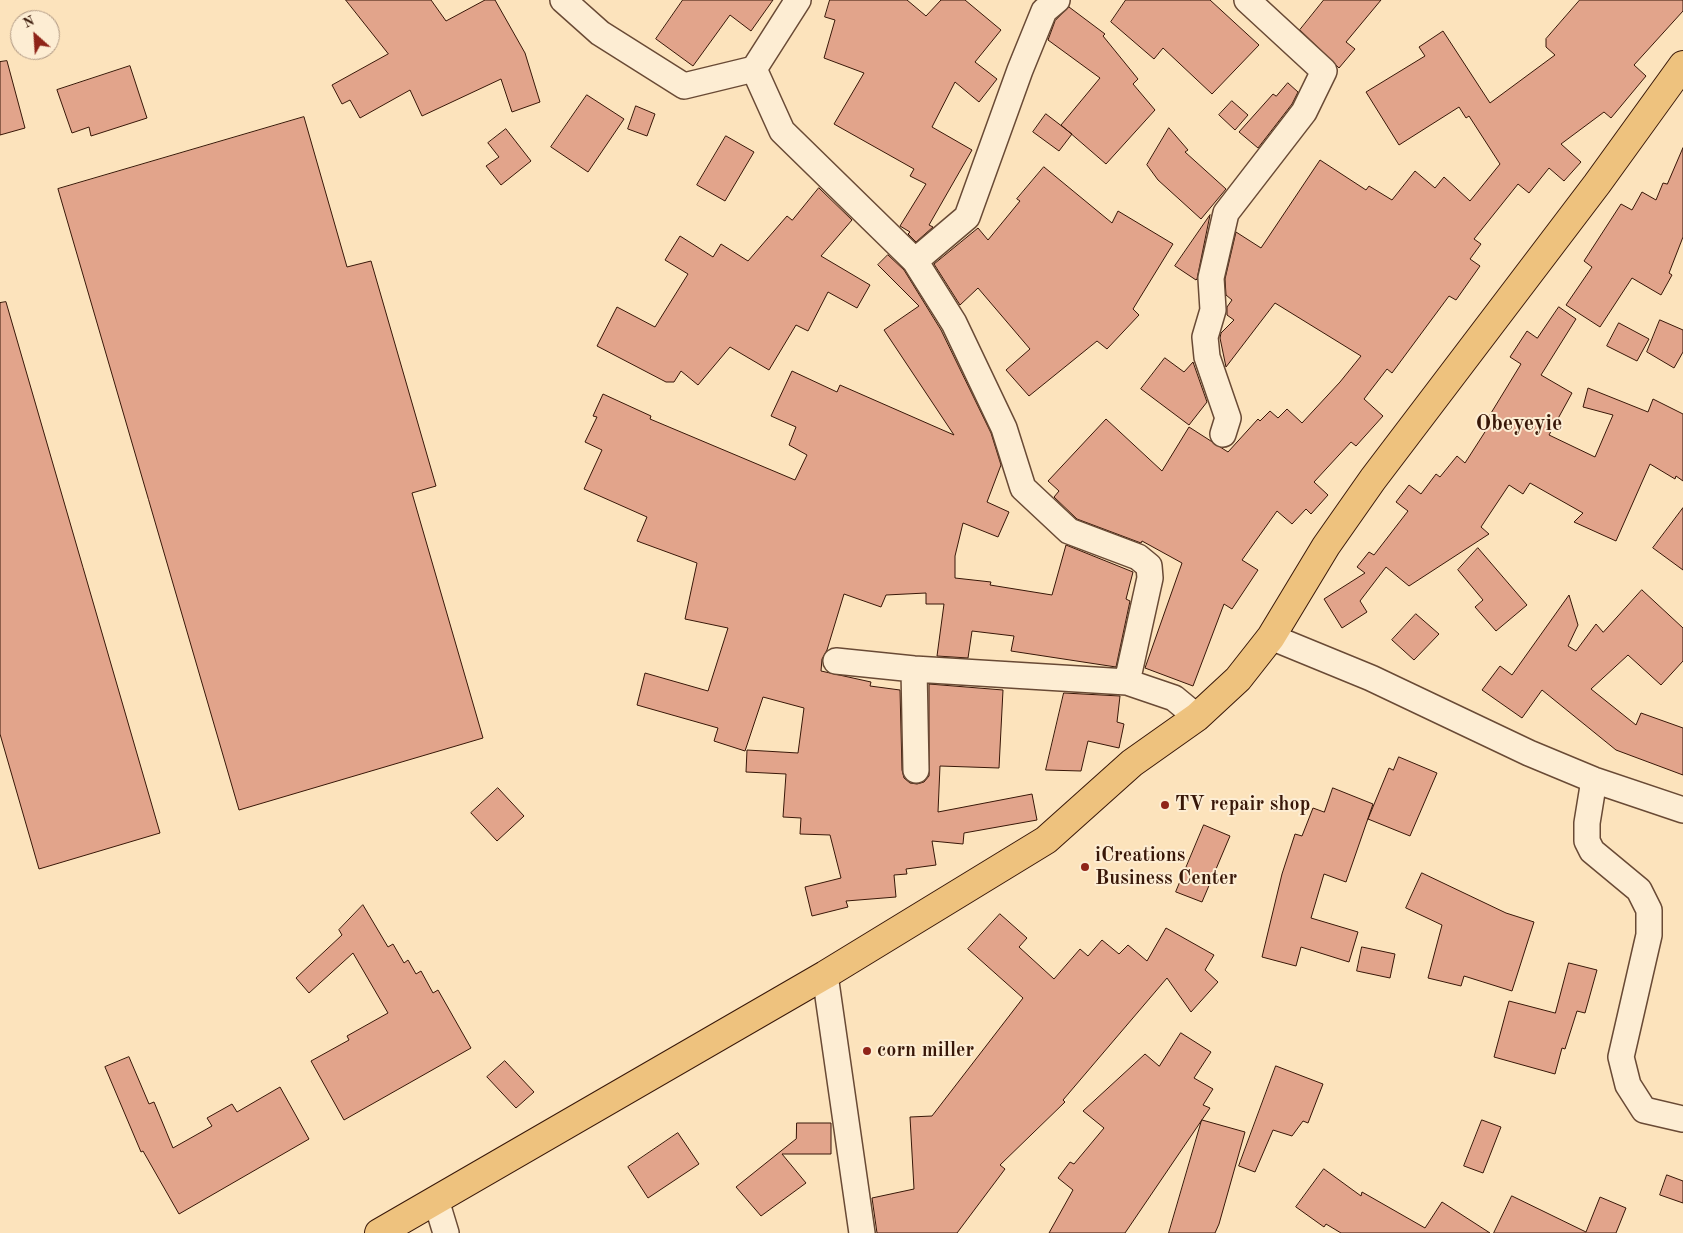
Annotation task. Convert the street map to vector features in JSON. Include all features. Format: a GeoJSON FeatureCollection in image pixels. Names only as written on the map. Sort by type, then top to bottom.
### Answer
{"type":"FeatureCollection","features":[{"type":"Feature","properties":{"kind":"main road"},"geometry":{"type":"LineString","coordinates":[[379,1233],[825,975],[1046,840],[1132,763],[1197,717],[1238,679],[1271,637],[1326,546],[1373,479],[1597,184],[1683,65]]}},
{"type":"Feature","properties":{"kind":"street"},"geometry":{"type":"LineString","coordinates":[[563,0],[600,33],[684,86],[754,69],[798,0]]}},
{"type":"Feature","properties":{"kind":"street"},"geometry":{"type":"LineString","coordinates":[[915,261],[967,217],[1044,11],[1057,0]]}},
{"type":"Feature","properties":{"kind":"street"},"geometry":{"type":"LineString","coordinates":[[1224,434],[1228,418],[1207,357],[1205,337],[1213,310],[1211,278],[1226,213],[1304,112],[1324,71],[1247,0]]}},
{"type":"Feature","properties":{"kind":"street"},"geometry":{"type":"LineString","coordinates":[[754,69],[782,131],[915,261],[954,323],[1000,420],[1023,488],[1069,531],[1138,557],[1148,566],[1150,578],[1127,682]]}},
{"type":"Feature","properties":{"kind":"street"},"geometry":{"type":"LineString","coordinates":[[1271,637],[1372,678],[1529,753],[1594,780],[1683,810]]}},
{"type":"Feature","properties":{"kind":"street"},"geometry":{"type":"LineString","coordinates":[[836,661],[914,669],[1127,682],[1174,698],[1197,717]]}},
{"type":"Feature","properties":{"kind":"street"},"geometry":{"type":"LineString","coordinates":[[914,669],[916,770]]}},
{"type":"Feature","properties":{"kind":"street"},"geometry":{"type":"LineString","coordinates":[[1594,780],[1587,823],[1587,841],[1592,850],[1639,890],[1649,910],[1648,935],[1621,1057],[1625,1076],[1628,1085],[1644,1110],[1683,1119]]}},
{"type":"Feature","properties":{"kind":"street"},"geometry":{"type":"LineString","coordinates":[[825,975],[862,1233]]}},
{"type":"Feature","properties":{"kind":"street"},"geometry":{"type":"LineString","coordinates":[[436,1200],[446,1233]]}},
{"type":"Feature","properties":{"kind":"building"},"geometry":{"type":"Polygon","coordinates":[[[346,0],[431,0],[446,21],[485,0],[495,0],[525,53],[540,102],[512,112],[501,79],[422,116],[410,90],[360,118],[350,100],[342,104],[332,85],[388,54],[346,0]]]}},
{"type":"Feature","properties":{"kind":"building"},"geometry":{"type":"Polygon","coordinates":[[[683,0],[773,0],[751,31],[730,15],[693,66],[656,39],[683,0]]]}},
{"type":"Feature","properties":{"kind":"building"},"geometry":{"type":"Polygon","coordinates":[[[830,0],[907,0],[926,16],[941,0],[965,0],[1001,30],[975,62],[997,79],[979,102],[955,82],[932,127],[972,150],[929,225],[933,227],[916,242],[908,234],[910,232],[900,226],[926,184],[910,176],[914,169],[834,124],[864,73],[824,58],[835,20],[825,17],[830,0]]]}},
{"type":"Feature","properties":{"kind":"building"},"geometry":{"type":"Polygon","coordinates":[[[1126,0],[1210,0],[1259,45],[1212,94],[1163,48],[1154,59],[1111,22],[1126,0]]]}},
{"type":"Feature","properties":{"kind":"building"},"geometry":{"type":"Polygon","coordinates":[[[1324,0],[1381,0],[1346,42],[1355,49],[1339,68],[1300,30],[1324,0]]]}},
{"type":"Feature","properties":{"kind":"building"},"geometry":{"type":"Polygon","coordinates":[[[1580,0],[1683,0],[1683,11],[1634,65],[1646,76],[1611,118],[1604,112],[1561,144],[1581,162],[1564,181],[1549,168],[1529,193],[1518,184],[1474,239],[1481,244],[1470,259],[1480,266],[1456,300],[1449,296],[1392,373],[1387,369],[1364,399],[1383,416],[1356,446],[1351,442],[1314,482],[1328,495],[1311,514],[1306,509],[1292,524],[1277,511],[1242,560],[1258,570],[1232,609],[1224,604],[1193,686],[1145,668],[1182,563],[1142,541],[1141,543],[1077,519],[1054,497],[1059,491],[1048,481],[1106,419],[1162,471],[1189,427],[1228,452],[1258,419],[1260,421],[1270,411],[1278,418],[1287,409],[1302,423],[1361,356],[1275,303],[1226,367],[1220,338],[1221,333],[1234,320],[1227,315],[1227,307],[1232,300],[1226,295],[1225,279],[1236,232],[1261,248],[1320,160],[1366,190],[1369,186],[1392,200],[1415,171],[1435,188],[1444,177],[1470,201],[1500,164],[1469,116],[1466,118],[1459,107],[1399,145],[1366,92],[1425,56],[1419,47],[1443,31],[1490,103],[1555,55],[1546,47],[1546,39],[1580,0]]]}},
{"type":"Feature","properties":{"kind":"building"},"geometry":{"type":"Polygon","coordinates":[[[1069,7],[1105,34],[1103,36],[1138,79],[1133,84],[1155,110],[1106,164],[1061,125],[1100,78],[1048,40],[1055,21],[1069,7]]]}},
{"type":"Feature","properties":{"kind":"building"},"geometry":{"type":"Polygon","coordinates":[[[7,61],[25,128],[0,135],[0,62],[7,61]]]}},
{"type":"Feature","properties":{"kind":"building"},"geometry":{"type":"Polygon","coordinates":[[[130,66],[147,118],[91,136],[89,127],[72,133],[57,90],[130,66]]]}},
{"type":"Feature","properties":{"kind":"building"},"geometry":{"type":"Polygon","coordinates":[[[1288,83],[1298,92],[1292,104],[1258,148],[1239,132],[1273,94],[1276,96],[1288,83]]]}},
{"type":"Feature","properties":{"kind":"building"},"geometry":{"type":"Polygon","coordinates":[[[587,95],[624,119],[588,172],[551,147],[587,95]]]}},
{"type":"Feature","properties":{"kind":"building"},"geometry":{"type":"Polygon","coordinates":[[[1232,101],[1248,115],[1235,130],[1219,115],[1232,101]]]}},
{"type":"Feature","properties":{"kind":"building"},"geometry":{"type":"Polygon","coordinates":[[[636,106],[655,114],[647,136],[628,129],[636,106]]]}},
{"type":"Feature","properties":{"kind":"building"},"geometry":{"type":"Polygon","coordinates":[[[1046,114],[1072,134],[1059,151],[1033,132],[1046,114]]]}},
{"type":"Feature","properties":{"kind":"building"},"geometry":{"type":"Polygon","coordinates":[[[304,117],[347,267],[371,261],[436,486],[412,493],[483,738],[239,810],[58,189],[304,117]]]}},
{"type":"Feature","properties":{"kind":"building"},"geometry":{"type":"Polygon","coordinates":[[[1169,128],[1188,150],[1185,152],[1226,189],[1201,219],[1158,180],[1147,165],[1169,128]]]}},
{"type":"Feature","properties":{"kind":"building"},"geometry":{"type":"Polygon","coordinates":[[[506,129],[531,161],[501,185],[486,166],[499,157],[488,143],[506,129]]]}},
{"type":"Feature","properties":{"kind":"building"},"geometry":{"type":"Polygon","coordinates":[[[726,136],[754,152],[725,201],[697,185],[726,136]]]}},
{"type":"Feature","properties":{"kind":"building"},"geometry":{"type":"Polygon","coordinates":[[[1683,148],[1683,237],[1669,273],[1672,275],[1661,295],[1632,278],[1600,327],[1566,305],[1592,267],[1584,261],[1621,204],[1632,210],[1642,192],[1656,200],[1663,183],[1667,184],[1683,148]]]}},
{"type":"Feature","properties":{"kind":"building"},"geometry":{"type":"Polygon","coordinates":[[[1044,167],[1112,223],[1118,211],[1173,244],[1133,309],[1139,315],[1107,349],[1097,341],[1029,396],[1006,370],[1030,349],[978,288],[960,305],[934,264],[978,228],[988,240],[1020,201],[1017,199],[1044,167]]]}},
{"type":"Feature","properties":{"kind":"building"},"geometry":{"type":"Polygon","coordinates":[[[819,188],[852,220],[821,256],[870,285],[857,308],[828,292],[808,331],[796,325],[769,370],[730,347],[698,385],[681,371],[674,382],[666,382],[597,346],[617,307],[655,327],[688,274],[665,260],[680,236],[713,257],[721,244],[748,261],[787,216],[792,220],[819,188]]]}},
{"type":"Feature","properties":{"kind":"building"},"geometry":{"type":"Polygon","coordinates":[[[1210,215],[1197,279],[1196,280],[1175,266],[1210,215]]]}},
{"type":"Feature","properties":{"kind":"building"},"geometry":{"type":"Polygon","coordinates":[[[888,255],[904,270],[941,330],[991,433],[1001,465],[987,502],[1009,512],[998,537],[963,523],[955,556],[955,578],[991,582],[990,585],[1052,595],[1066,545],[1133,572],[1126,599],[1130,601],[1116,667],[1011,651],[1014,636],[972,631],[968,658],[937,656],[944,604],[926,604],[926,593],[886,595],[881,607],[844,594],[827,650],[822,659],[821,671],[871,682],[870,686],[900,690],[902,770],[904,778],[910,783],[917,784],[924,782],[929,776],[929,684],[1003,690],[999,768],[940,766],[938,812],[1032,794],[1037,820],[964,833],[963,844],[932,841],[936,865],[906,869],[907,874],[894,875],[896,897],[846,901],[848,907],[812,916],[805,887],[841,878],[830,835],[800,834],[801,818],[783,817],[786,774],[746,772],[747,750],[798,753],[804,708],[763,697],[745,751],[714,741],[718,728],[637,705],[645,673],[708,691],[728,628],[685,619],[697,563],[637,541],[647,517],[584,489],[602,450],[585,442],[597,417],[593,416],[603,394],[651,416],[650,419],[795,480],[807,455],[789,445],[796,427],[771,416],[792,371],[837,392],[840,385],[954,435],[884,330],[919,306],[878,265],[888,255]]]}},
{"type":"Feature","properties":{"kind":"building"},"geometry":{"type":"Polygon","coordinates":[[[6,302],[160,833],[39,869],[0,734],[0,303],[6,302]]]}},
{"type":"Feature","properties":{"kind":"building"},"geometry":{"type":"Polygon","coordinates":[[[1559,307],[1576,319],[1541,375],[1572,393],[1549,435],[1595,457],[1613,415],[1583,407],[1588,388],[1648,412],[1653,399],[1683,414],[1683,481],[1676,476],[1675,479],[1650,464],[1616,541],[1574,522],[1583,513],[1530,483],[1523,494],[1509,485],[1481,527],[1489,534],[1409,586],[1386,567],[1360,601],[1367,612],[1342,628],[1324,599],[1365,573],[1357,567],[1369,552],[1374,555],[1408,511],[1396,502],[1409,485],[1421,494],[1436,474],[1440,477],[1457,456],[1465,463],[1492,421],[1488,418],[1521,364],[1510,357],[1527,331],[1537,338],[1559,307]]]}},
{"type":"Feature","properties":{"kind":"building"},"geometry":{"type":"Polygon","coordinates":[[[1660,320],[1683,330],[1683,352],[1674,368],[1647,352],[1660,320]]]}},
{"type":"Feature","properties":{"kind":"building"},"geometry":{"type":"Polygon","coordinates":[[[1619,323],[1649,339],[1637,361],[1607,346],[1619,323]]]}},
{"type":"Feature","properties":{"kind":"building"},"geometry":{"type":"Polygon","coordinates":[[[1165,358],[1184,372],[1193,362],[1207,402],[1189,425],[1141,389],[1165,358]]]}},
{"type":"Feature","properties":{"kind":"building"},"geometry":{"type":"Polygon","coordinates":[[[1683,508],[1683,570],[1653,548],[1683,508]]]}},
{"type":"Feature","properties":{"kind":"building"},"geometry":{"type":"Polygon","coordinates":[[[1478,548],[1527,605],[1496,631],[1475,607],[1483,600],[1458,570],[1478,548]]]}},
{"type":"Feature","properties":{"kind":"building"},"geometry":{"type":"Polygon","coordinates":[[[1642,590],[1683,628],[1683,661],[1661,685],[1628,655],[1591,689],[1636,725],[1641,713],[1683,728],[1683,775],[1616,750],[1542,690],[1522,718],[1482,690],[1500,666],[1512,675],[1569,595],[1578,625],[1568,646],[1576,651],[1596,624],[1603,632],[1642,590]]]}},
{"type":"Feature","properties":{"kind":"building"},"geometry":{"type":"Polygon","coordinates":[[[1416,614],[1439,634],[1414,660],[1392,640],[1416,614]]]}},
{"type":"Feature","properties":{"kind":"building"},"geometry":{"type":"Polygon","coordinates":[[[1064,693],[1120,696],[1117,722],[1124,724],[1119,748],[1088,741],[1081,771],[1046,770],[1064,693]]]}},
{"type":"Feature","properties":{"kind":"building"},"geometry":{"type":"Polygon","coordinates":[[[1399,757],[1437,773],[1410,836],[1368,819],[1389,768],[1393,770],[1399,757]]]}},
{"type":"Feature","properties":{"kind":"building"},"geometry":{"type":"Polygon","coordinates":[[[498,788],[524,816],[497,841],[471,813],[498,788]]]}},
{"type":"Feature","properties":{"kind":"building"},"geometry":{"type":"Polygon","coordinates":[[[1333,788],[1373,804],[1346,882],[1324,874],[1311,918],[1358,932],[1349,962],[1301,947],[1296,966],[1262,957],[1282,874],[1295,834],[1302,836],[1313,808],[1324,812],[1333,788]]]}},
{"type":"Feature","properties":{"kind":"building"},"geometry":{"type":"Polygon","coordinates":[[[1204,825],[1230,836],[1202,902],[1176,892],[1204,825]]]}},
{"type":"Feature","properties":{"kind":"building"},"geometry":{"type":"Polygon","coordinates":[[[1422,873],[1506,913],[1534,922],[1512,991],[1464,976],[1461,986],[1428,978],[1442,925],[1406,908],[1422,873]]]}},
{"type":"Feature","properties":{"kind":"building"},"geometry":{"type":"Polygon","coordinates":[[[363,905],[388,947],[393,944],[404,963],[408,960],[416,974],[421,971],[433,993],[438,990],[471,1048],[344,1120],[311,1061],[349,1040],[347,1036],[388,1013],[353,953],[309,993],[296,978],[342,935],[339,930],[363,905]]]}},
{"type":"Feature","properties":{"kind":"building"},"geometry":{"type":"Polygon","coordinates":[[[1000,914],[1027,938],[1019,947],[1054,979],[1080,949],[1088,956],[1102,940],[1119,954],[1128,945],[1147,961],[1166,928],[1214,955],[1205,970],[1218,982],[1191,1012],[1167,978],[1063,1100],[1065,1102],[1000,1165],[1005,1169],[957,1233],[877,1233],[872,1198],[914,1189],[910,1117],[932,1116],[1023,998],[968,949],[1000,914]]]}},
{"type":"Feature","properties":{"kind":"building"},"geometry":{"type":"Polygon","coordinates":[[[1362,947],[1395,954],[1390,978],[1357,971],[1362,947]]]}},
{"type":"Feature","properties":{"kind":"building"},"geometry":{"type":"Polygon","coordinates":[[[1569,963],[1597,970],[1585,1013],[1577,1011],[1565,1049],[1562,1048],[1555,1074],[1494,1057],[1509,1001],[1555,1013],[1569,963]]]}},
{"type":"Feature","properties":{"kind":"building"},"geometry":{"type":"Polygon","coordinates":[[[1181,1033],[1211,1052],[1194,1078],[1213,1089],[1203,1105],[1210,1108],[1125,1233],[1049,1233],[1073,1190],[1058,1178],[1070,1162],[1074,1164],[1104,1128],[1083,1111],[1145,1054],[1159,1066],[1181,1033]]]}},
{"type":"Feature","properties":{"kind":"building"},"geometry":{"type":"Polygon","coordinates":[[[129,1057],[149,1104],[154,1102],[173,1148],[212,1126],[207,1118],[232,1104],[237,1112],[280,1087],[309,1139],[179,1214],[143,1151],[141,1152],[105,1067],[129,1057]]]}},
{"type":"Feature","properties":{"kind":"building"},"geometry":{"type":"Polygon","coordinates":[[[505,1061],[534,1092],[516,1108],[487,1077],[505,1061]]]}},
{"type":"Feature","properties":{"kind":"building"},"geometry":{"type":"Polygon","coordinates":[[[1276,1066],[1323,1084],[1308,1123],[1303,1121],[1292,1136],[1273,1130],[1255,1172],[1239,1166],[1276,1066]]]}},
{"type":"Feature","properties":{"kind":"building"},"geometry":{"type":"Polygon","coordinates":[[[1202,1120],[1245,1132],[1219,1224],[1215,1233],[1169,1233],[1202,1120]]]}},
{"type":"Feature","properties":{"kind":"building"},"geometry":{"type":"Polygon","coordinates":[[[1482,1120],[1501,1127],[1483,1173],[1464,1166],[1482,1120]]]}},
{"type":"Feature","properties":{"kind":"building"},"geometry":{"type":"Polygon","coordinates":[[[797,1123],[831,1123],[831,1154],[782,1154],[806,1183],[761,1216],[736,1187],[796,1139],[797,1123]]]}},
{"type":"Feature","properties":{"kind":"building"},"geometry":{"type":"Polygon","coordinates":[[[678,1133],[699,1164],[648,1198],[628,1167],[678,1133]]]}},
{"type":"Feature","properties":{"kind":"building"},"geometry":{"type":"Polygon","coordinates":[[[1324,1169],[1361,1196],[1362,1192],[1425,1228],[1442,1202],[1490,1233],[1341,1233],[1326,1224],[1324,1227],[1296,1207],[1324,1169]]]}},
{"type":"Feature","properties":{"kind":"building"},"geometry":{"type":"Polygon","coordinates":[[[1667,1175],[1683,1181],[1683,1203],[1660,1195],[1667,1175]]]}},
{"type":"Feature","properties":{"kind":"building"},"geometry":{"type":"Polygon","coordinates":[[[1512,1196],[1586,1232],[1600,1197],[1626,1208],[1616,1233],[1494,1233],[1512,1196]]]}},
{"type":"Feature","properties":{"kind":"place","name":"TV repair shop"},"geometry":{"type":"Point","coordinates":[1165,805]}},
{"type":"Feature","properties":{"kind":"place","name":"iCreations Business Center"},"geometry":{"type":"Point","coordinates":[1085,867]}},
{"type":"Feature","properties":{"kind":"place","name":"corn miller"},"geometry":{"type":"Point","coordinates":[867,1051]}},
{"type":"Feature","properties":{"kind":"district","name":"Obeyeyie"},"geometry":{"type":"Point","coordinates":[1519,424]}}]}
